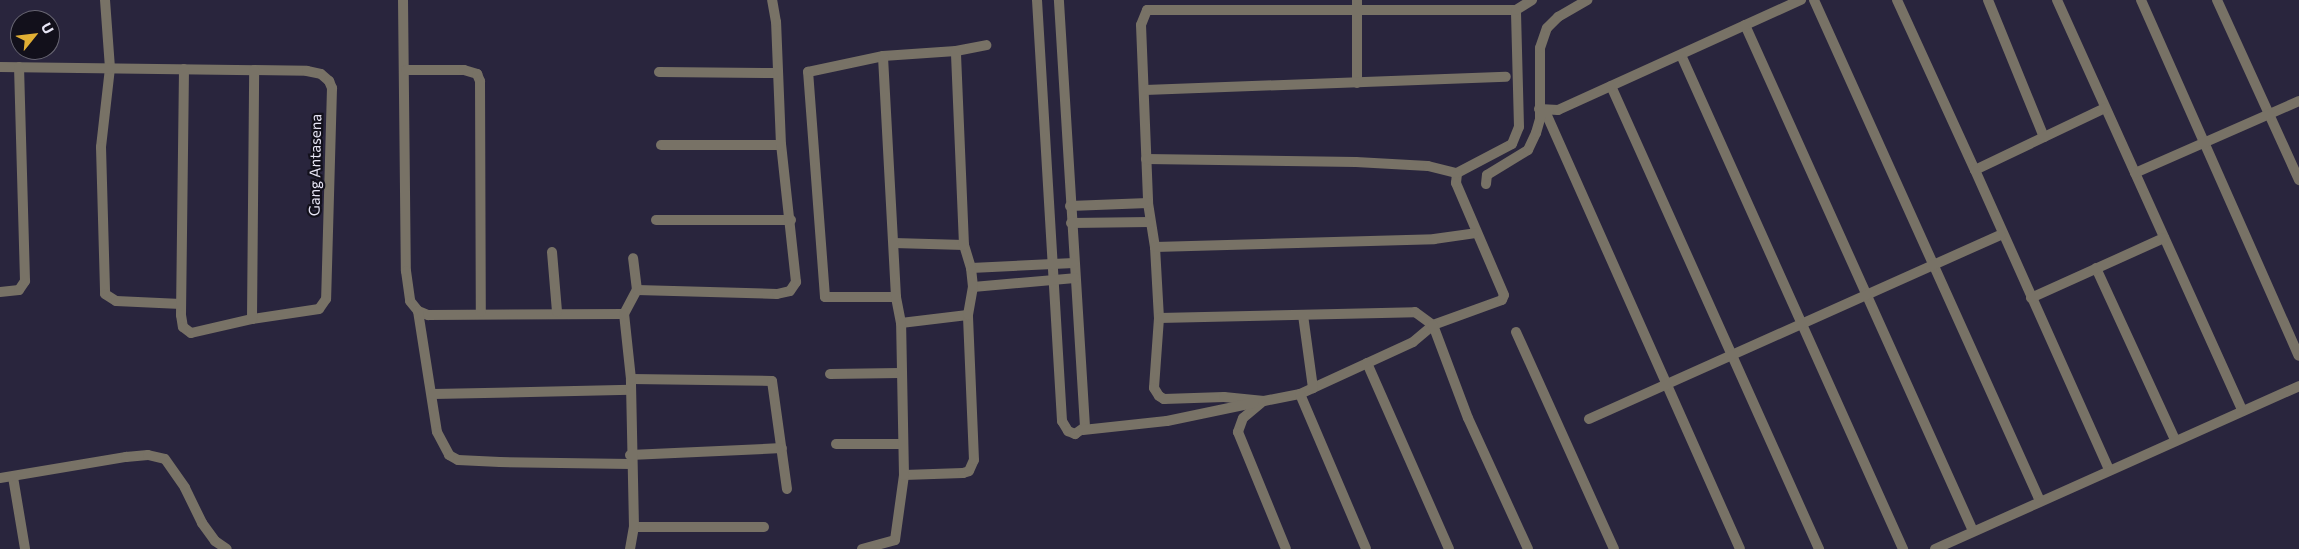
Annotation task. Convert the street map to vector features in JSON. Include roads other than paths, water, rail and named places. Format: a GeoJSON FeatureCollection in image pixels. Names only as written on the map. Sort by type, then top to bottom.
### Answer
{"type":"FeatureCollection","features":[{"type":"Feature","properties":{"kind":"street"},"geometry":{"type":"LineString","coordinates":[[105,0],[110,68],[101,147],[104,294],[116,301],[181,304],[184,69]]}},
{"type":"Feature","properties":{"kind":"street"},"geometry":{"type":"LineString","coordinates":[[403,0],[406,70],[406,271],[410,301],[418,311],[433,394],[437,432],[449,455],[458,460],[630,459],[782,448]]}},
{"type":"Feature","properties":{"kind":"street"},"geometry":{"type":"LineString","coordinates":[[637,290],[776,294],[790,291],[797,275],[781,145],[776,73],[776,22],[772,0]]}},
{"type":"Feature","properties":{"kind":"street"},"geometry":{"type":"LineString","coordinates":[[1037,0],[1055,277],[1062,421],[1070,433],[1167,421],[1300,394],[1413,342],[1433,325],[1502,300],[1504,295],[1456,183],[1457,172]]}},
{"type":"Feature","properties":{"kind":"street"},"geometry":{"type":"LineString","coordinates":[[1059,0],[1083,430]]}},
{"type":"Feature","properties":{"kind":"street"},"geometry":{"type":"LineString","coordinates":[[1357,0],[1357,83]]}},
{"type":"Feature","properties":{"kind":"street"},"geometry":{"type":"LineString","coordinates":[[1264,401],[1224,397],[1164,399],[1159,396],[1154,388],[1160,318],[1155,246],[1148,203],[1146,159],[1145,90],[1141,25],[1147,10],[1516,10],[1532,0]]}},
{"type":"Feature","properties":{"kind":"street"},"geometry":{"type":"LineString","coordinates":[[1486,184],[1487,175],[1528,150],[1540,120],[1542,110],[1540,48],[1547,28],[1558,17],[1588,0]]}},
{"type":"Feature","properties":{"kind":"street"},"geometry":{"type":"LineString","coordinates":[[1542,110],[1558,110],[1801,0]]}},
{"type":"Feature","properties":{"kind":"street"},"geometry":{"type":"LineString","coordinates":[[1814,0],[2040,501]]}},
{"type":"Feature","properties":{"kind":"street"},"geometry":{"type":"LineString","coordinates":[[1897,0],[1975,170],[2001,235],[2109,470]]}},
{"type":"Feature","properties":{"kind":"street"},"geometry":{"type":"LineString","coordinates":[[1988,0],[2044,137]]}},
{"type":"Feature","properties":{"kind":"street"},"geometry":{"type":"LineString","coordinates":[[2057,0],[2243,411]]}},
{"type":"Feature","properties":{"kind":"street"},"geometry":{"type":"LineString","coordinates":[[2141,0],[2299,356]]}},
{"type":"Feature","properties":{"kind":"street"},"geometry":{"type":"LineString","coordinates":[[2217,0],[2299,180]]}},
{"type":"Feature","properties":{"kind":"street"},"geometry":{"type":"LineString","coordinates":[[1146,159],[1356,162],[1428,166],[1457,172],[1512,144],[1519,127],[1516,10]]}},
{"type":"Feature","properties":{"kind":"street"},"geometry":{"type":"LineString","coordinates":[[1745,26],[1973,531]]}},
{"type":"Feature","properties":{"kind":"street"},"geometry":{"type":"LineString","coordinates":[[896,297],[825,297],[808,72],[883,56],[956,51],[986,45]]}},
{"type":"Feature","properties":{"kind":"street"},"geometry":{"type":"LineString","coordinates":[[904,475],[963,473],[974,464],[968,316],[973,287],[971,268],[964,245],[956,51]]}},
{"type":"Feature","properties":{"kind":"street"},"geometry":{"type":"LineString","coordinates":[[1681,55],[1800,324],[1903,549]]}},
{"type":"Feature","properties":{"kind":"street"},"geometry":{"type":"LineString","coordinates":[[862,549],[895,540],[904,475],[901,444],[901,322],[896,297],[883,56]]}},
{"type":"Feature","properties":{"kind":"street"},"geometry":{"type":"LineString","coordinates":[[0,67],[254,70],[252,319]]}},
{"type":"Feature","properties":{"kind":"street"},"geometry":{"type":"LineString","coordinates":[[0,292],[19,290],[25,280],[19,67]]}},
{"type":"Feature","properties":{"kind":"street","name":"Gang Antasena"},"geometry":{"type":"LineString","coordinates":[[181,304],[182,322],[191,333],[252,319],[319,309],[326,298],[332,88],[321,74],[307,71],[254,70]]}},
{"type":"Feature","properties":{"kind":"street"},"geometry":{"type":"LineString","coordinates":[[406,70],[464,70],[477,74],[480,81],[480,312]]}},
{"type":"Feature","properties":{"kind":"street"},"geometry":{"type":"LineString","coordinates":[[659,72],[776,73]]}},
{"type":"Feature","properties":{"kind":"street"},"geometry":{"type":"LineString","coordinates":[[1145,90],[1506,77]]}},
{"type":"Feature","properties":{"kind":"street"},"geometry":{"type":"LineString","coordinates":[[1612,86],[1819,549]]}},
{"type":"Feature","properties":{"kind":"street"},"geometry":{"type":"LineString","coordinates":[[2135,173],[2299,101]]}},
{"type":"Feature","properties":{"kind":"street"},"geometry":{"type":"LineString","coordinates":[[1975,170],[2106,108]]}},
{"type":"Feature","properties":{"kind":"street"},"geometry":{"type":"LineString","coordinates":[[1542,110],[1740,549]]}},
{"type":"Feature","properties":{"kind":"street"},"geometry":{"type":"LineString","coordinates":[[661,145],[781,145]]}},
{"type":"Feature","properties":{"kind":"street"},"geometry":{"type":"LineString","coordinates":[[1070,206],[1148,203]]}},
{"type":"Feature","properties":{"kind":"street"},"geometry":{"type":"LineString","coordinates":[[656,220],[791,220]]}},
{"type":"Feature","properties":{"kind":"street"},"geometry":{"type":"LineString","coordinates":[[1071,223],[1150,222]]}},
{"type":"Feature","properties":{"kind":"street"},"geometry":{"type":"LineString","coordinates":[[1155,246],[1434,239],[1476,233]]}},
{"type":"Feature","properties":{"kind":"street"},"geometry":{"type":"LineString","coordinates":[[1589,419],[2001,235]]}},
{"type":"Feature","properties":{"kind":"street"},"geometry":{"type":"LineString","coordinates":[[2031,298],[2164,238]]}},
{"type":"Feature","properties":{"kind":"street"},"geometry":{"type":"LineString","coordinates":[[894,243],[964,245]]}},
{"type":"Feature","properties":{"kind":"street"},"geometry":{"type":"LineString","coordinates":[[552,252],[557,312]]}},
{"type":"Feature","properties":{"kind":"street"},"geometry":{"type":"LineString","coordinates":[[630,549],[634,527],[630,459],[631,390],[624,314],[637,290],[633,258]]}},
{"type":"Feature","properties":{"kind":"street"},"geometry":{"type":"LineString","coordinates":[[971,268],[1054,262],[1074,263]]}},
{"type":"Feature","properties":{"kind":"street"},"geometry":{"type":"LineString","coordinates":[[2096,268],[2176,440]]}},
{"type":"Feature","properties":{"kind":"street"},"geometry":{"type":"LineString","coordinates":[[973,287],[1055,277],[1075,278]]}},
{"type":"Feature","properties":{"kind":"street"},"geometry":{"type":"LineString","coordinates":[[418,311],[428,315],[480,312],[624,314]]}},
{"type":"Feature","properties":{"kind":"street"},"geometry":{"type":"LineString","coordinates":[[1160,318],[1414,312],[1433,325],[1468,418],[1528,549]]}},
{"type":"Feature","properties":{"kind":"street"},"geometry":{"type":"LineString","coordinates":[[1303,315],[1313,388]]}},
{"type":"Feature","properties":{"kind":"street"},"geometry":{"type":"LineString","coordinates":[[901,322],[968,316]]}},
{"type":"Feature","properties":{"kind":"street"},"geometry":{"type":"LineString","coordinates":[[1516,332],[1614,549]]}},
{"type":"Feature","properties":{"kind":"street"},"geometry":{"type":"LineString","coordinates":[[1366,363],[1449,549]]}},
{"type":"Feature","properties":{"kind":"street"},"geometry":{"type":"LineString","coordinates":[[830,374],[900,373]]}},
{"type":"Feature","properties":{"kind":"street"},"geometry":{"type":"LineString","coordinates":[[630,379],[772,381],[787,490]]}},
{"type":"Feature","properties":{"kind":"street"},"geometry":{"type":"LineString","coordinates":[[1934,549],[2299,386]]}},
{"type":"Feature","properties":{"kind":"street"},"geometry":{"type":"LineString","coordinates":[[433,394],[631,390]]}},
{"type":"Feature","properties":{"kind":"street"},"geometry":{"type":"LineString","coordinates":[[1300,394],[1366,549]]}},
{"type":"Feature","properties":{"kind":"street"},"geometry":{"type":"LineString","coordinates":[[1264,401],[1243,418],[1238,432],[1286,549]]}},
{"type":"Feature","properties":{"kind":"street"},"geometry":{"type":"LineString","coordinates":[[836,444],[901,444]]}},
{"type":"Feature","properties":{"kind":"street"},"geometry":{"type":"LineString","coordinates":[[0,478],[126,457],[148,455],[165,459],[185,488],[202,523],[214,541],[227,549]]}},
{"type":"Feature","properties":{"kind":"street"},"geometry":{"type":"LineString","coordinates":[[13,477],[25,549]]}},
{"type":"Feature","properties":{"kind":"street"},"geometry":{"type":"LineString","coordinates":[[634,527],[764,527]]}}]}
